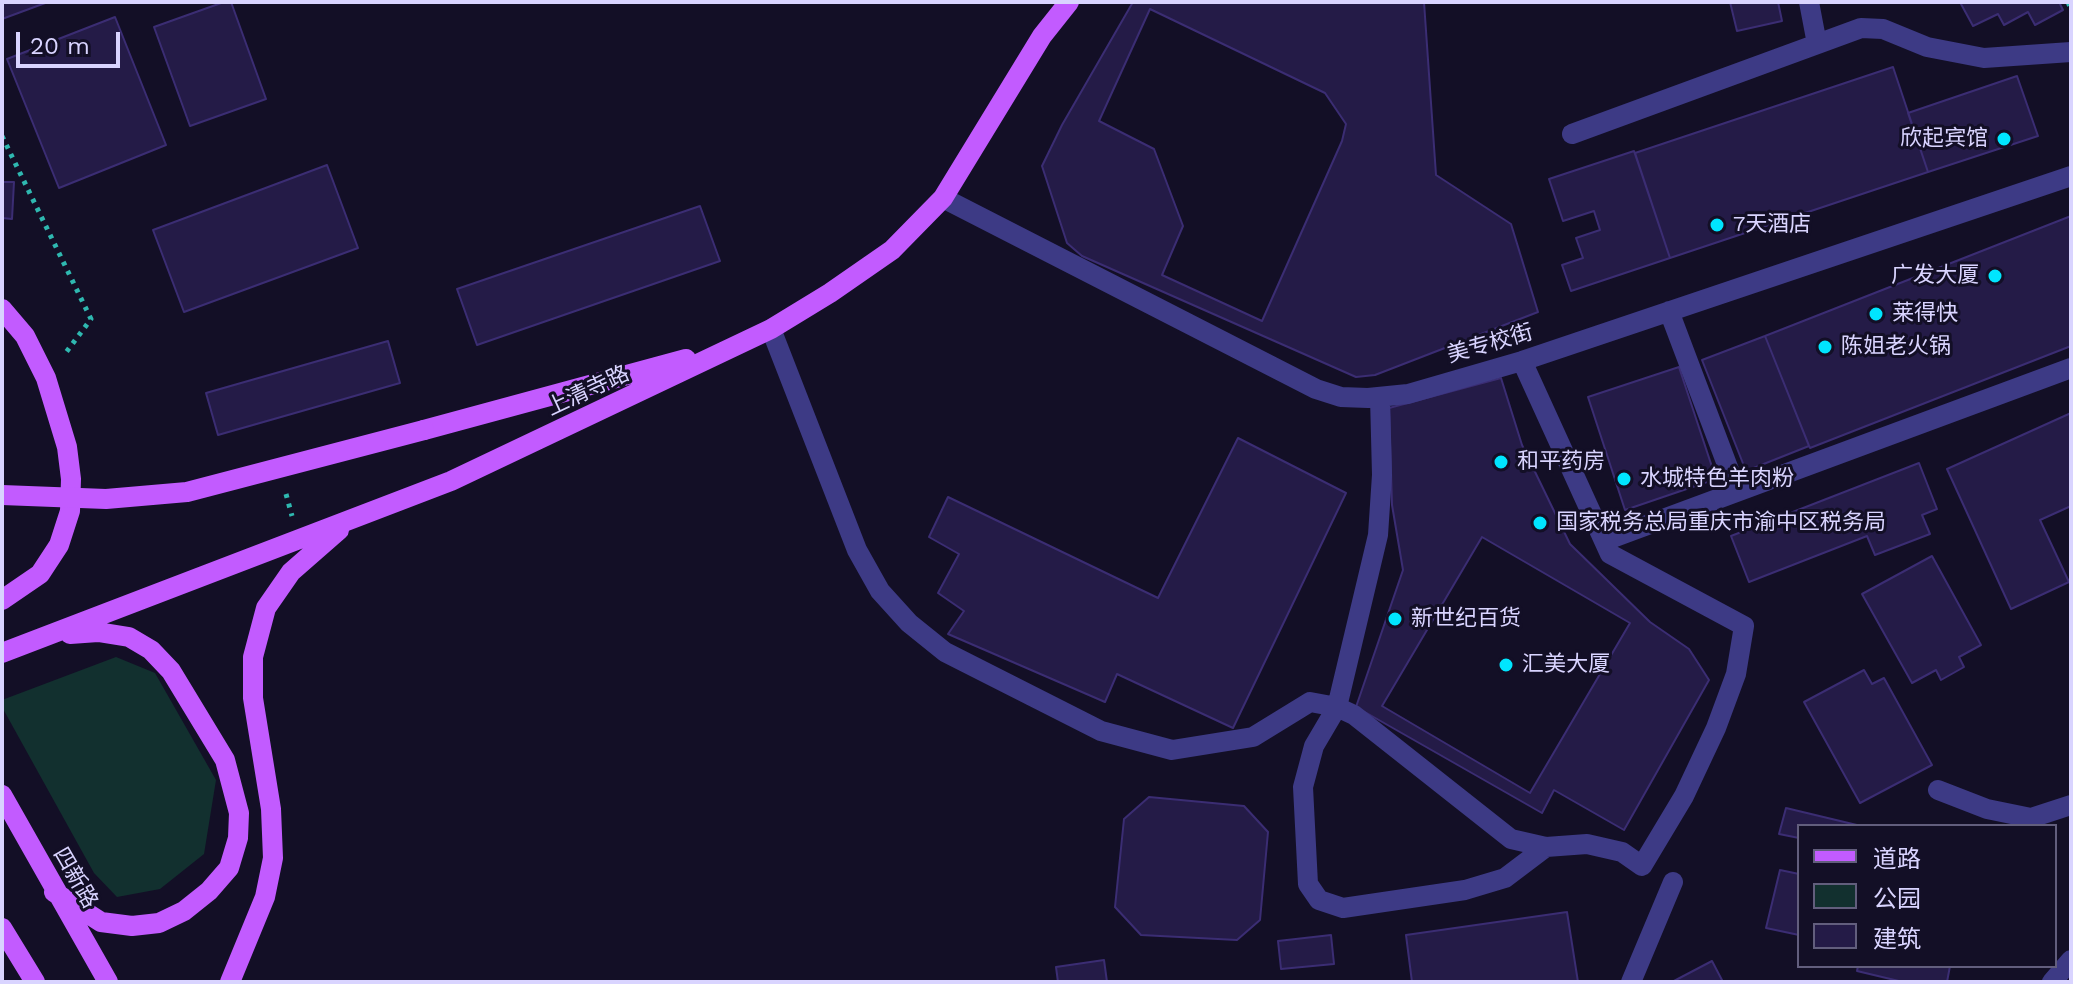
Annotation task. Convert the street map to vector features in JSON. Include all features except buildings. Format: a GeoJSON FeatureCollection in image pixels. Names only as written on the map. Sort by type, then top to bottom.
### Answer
{"type":"FeatureCollection","features":[{"type":"Feature","properties":{"kind":"main road"},"geometry":{"type":"LineString","coordinates":[[1042,36],[1051,2]]}},
{"type":"Feature","properties":{"kind":"main road"},"geometry":{"type":"LineString","coordinates":[[1042,36],[1058,2]]}},
{"type":"Feature","properties":{"kind":"main road","name":"上清寺路"},"geometry":{"type":"LineString","coordinates":[[10,650],[451,481],[771,329],[892,250],[943,198],[1042,36],[1069,2]]}},
{"type":"Feature","properties":{"kind":"main road"},"geometry":{"type":"LineString","coordinates":[[2,309],[25,336],[46,378],[67,447],[70,511],[59,545],[40,574],[4,599]]}},
{"type":"Feature","properties":{"kind":"main road"},"geometry":{"type":"LineString","coordinates":[[2,495],[106,499],[187,492],[730,348]]}},
{"type":"Feature","properties":{"kind":"main road"},"geometry":{"type":"LineString","coordinates":[[230,982],[265,897],[273,858],[271,809],[253,698],[253,657],[266,608],[291,572],[350,521]]}},
{"type":"Feature","properties":{"kind":"main road"},"geometry":{"type":"LineString","coordinates":[[46,636],[98,632],[129,637],[151,650],[171,671],[225,760],[239,813],[238,838],[229,868],[192,904],[159,923],[132,926],[101,922],[54,892]]}},
{"type":"Feature","properties":{"kind":"main road","name":"四新路"},"geometry":{"type":"LineString","coordinates":[[2,795],[54,892],[108,982]]}},
{"type":"Feature","properties":{"kind":"main road"},"geometry":{"type":"LineString","coordinates":[[2,928],[35,982]]}},
{"type":"Feature","properties":{"kind":"street"},"geometry":{"type":"LineString","coordinates":[[1809,2],[1817,44]]}},
{"type":"Feature","properties":{"kind":"street"},"geometry":{"type":"LineString","coordinates":[[1572,134],[1861,28],[1904,36],[1927,47],[1984,58],[2071,52]]}},
{"type":"Feature","properties":{"kind":"street","name":"美专校街"},"geometry":{"type":"LineString","coordinates":[[943,198],[1316,389],[1341,397],[1380,397],[1408,394],[1522,361],[2071,176]]}},
{"type":"Feature","properties":{"kind":"street"},"geometry":{"type":"LineString","coordinates":[[1669,311],[1737,491]]}},
{"type":"Feature","properties":{"kind":"street"},"geometry":{"type":"LineString","coordinates":[[771,329],[857,550],[880,591],[909,623],[945,652],[1101,731],[1172,750],[1253,737],[1310,702],[1337,707],[1354,715],[1511,839],[1546,847],[1587,844],[1622,852],[1642,866],[1684,796],[1716,728],[1736,674],[1744,626],[1610,554],[1522,361]]}},
{"type":"Feature","properties":{"kind":"street"},"geometry":{"type":"LineString","coordinates":[[1604,541],[2071,368]]}},
{"type":"Feature","properties":{"kind":"street"},"geometry":{"type":"LineString","coordinates":[[1380,397],[1382,475],[1378,535],[1337,707],[1314,746],[1303,787],[1308,884],[1319,900],[1343,908],[1490,884],[1525,867],[1546,847]]}},
{"type":"Feature","properties":{"kind":"street"},"geometry":{"type":"LineString","coordinates":[[1938,790],[1987,809],[2031,818],[2071,805]]}},
{"type":"Feature","properties":{"kind":"street"},"geometry":{"type":"LineString","coordinates":[[1631,982],[1673,882]]}},
{"type":"Feature","properties":{"kind":"street"},"geometry":{"type":"LineString","coordinates":[[2052,982],[2071,960]]}},
{"type":"Feature","properties":{"kind":"path"},"geometry":{"type":"LineString","coordinates":[[2068,2],[2071,9]]}},
{"type":"Feature","properties":{"kind":"path"},"geometry":{"type":"LineString","coordinates":[[2,136],[91,319],[46,378]]}},
{"type":"Feature","properties":{"kind":"green space"},"geometry":{"type":"Polygon","coordinates":[[[116,657],[155,673],[216,780],[204,854],[160,889],[117,897],[94,873],[2,707],[2,700],[116,657]]]}},
{"type":"Feature","properties":{"kind":"place","name":"欣起宾馆"},"geometry":{"type":"Point","coordinates":[2004,139]}},
{"type":"Feature","properties":{"kind":"place","name":"7天酒店"},"geometry":{"type":"Point","coordinates":[1717,225]}},
{"type":"Feature","properties":{"kind":"place","name":"广发大厦"},"geometry":{"type":"Point","coordinates":[1995,276]}},
{"type":"Feature","properties":{"kind":"place","name":"莱得快"},"geometry":{"type":"Point","coordinates":[1876,314]}},
{"type":"Feature","properties":{"kind":"place","name":"陈姐老火锅"},"geometry":{"type":"Point","coordinates":[1825,347]}},
{"type":"Feature","properties":{"kind":"place","name":"和平药房"},"geometry":{"type":"Point","coordinates":[1501,462]}},
{"type":"Feature","properties":{"kind":"place","name":"水城特色羊肉粉"},"geometry":{"type":"Point","coordinates":[1624,479]}},
{"type":"Feature","properties":{"kind":"place","name":"国家税务总局重庆市渝中区税务局"},"geometry":{"type":"Point","coordinates":[1540,523]}},
{"type":"Feature","properties":{"kind":"place","name":"新世纪百货"},"geometry":{"type":"Point","coordinates":[1395,619]}},
{"type":"Feature","properties":{"kind":"place","name":"汇美大厦"},"geometry":{"type":"Point","coordinates":[1506,665]}}]}
